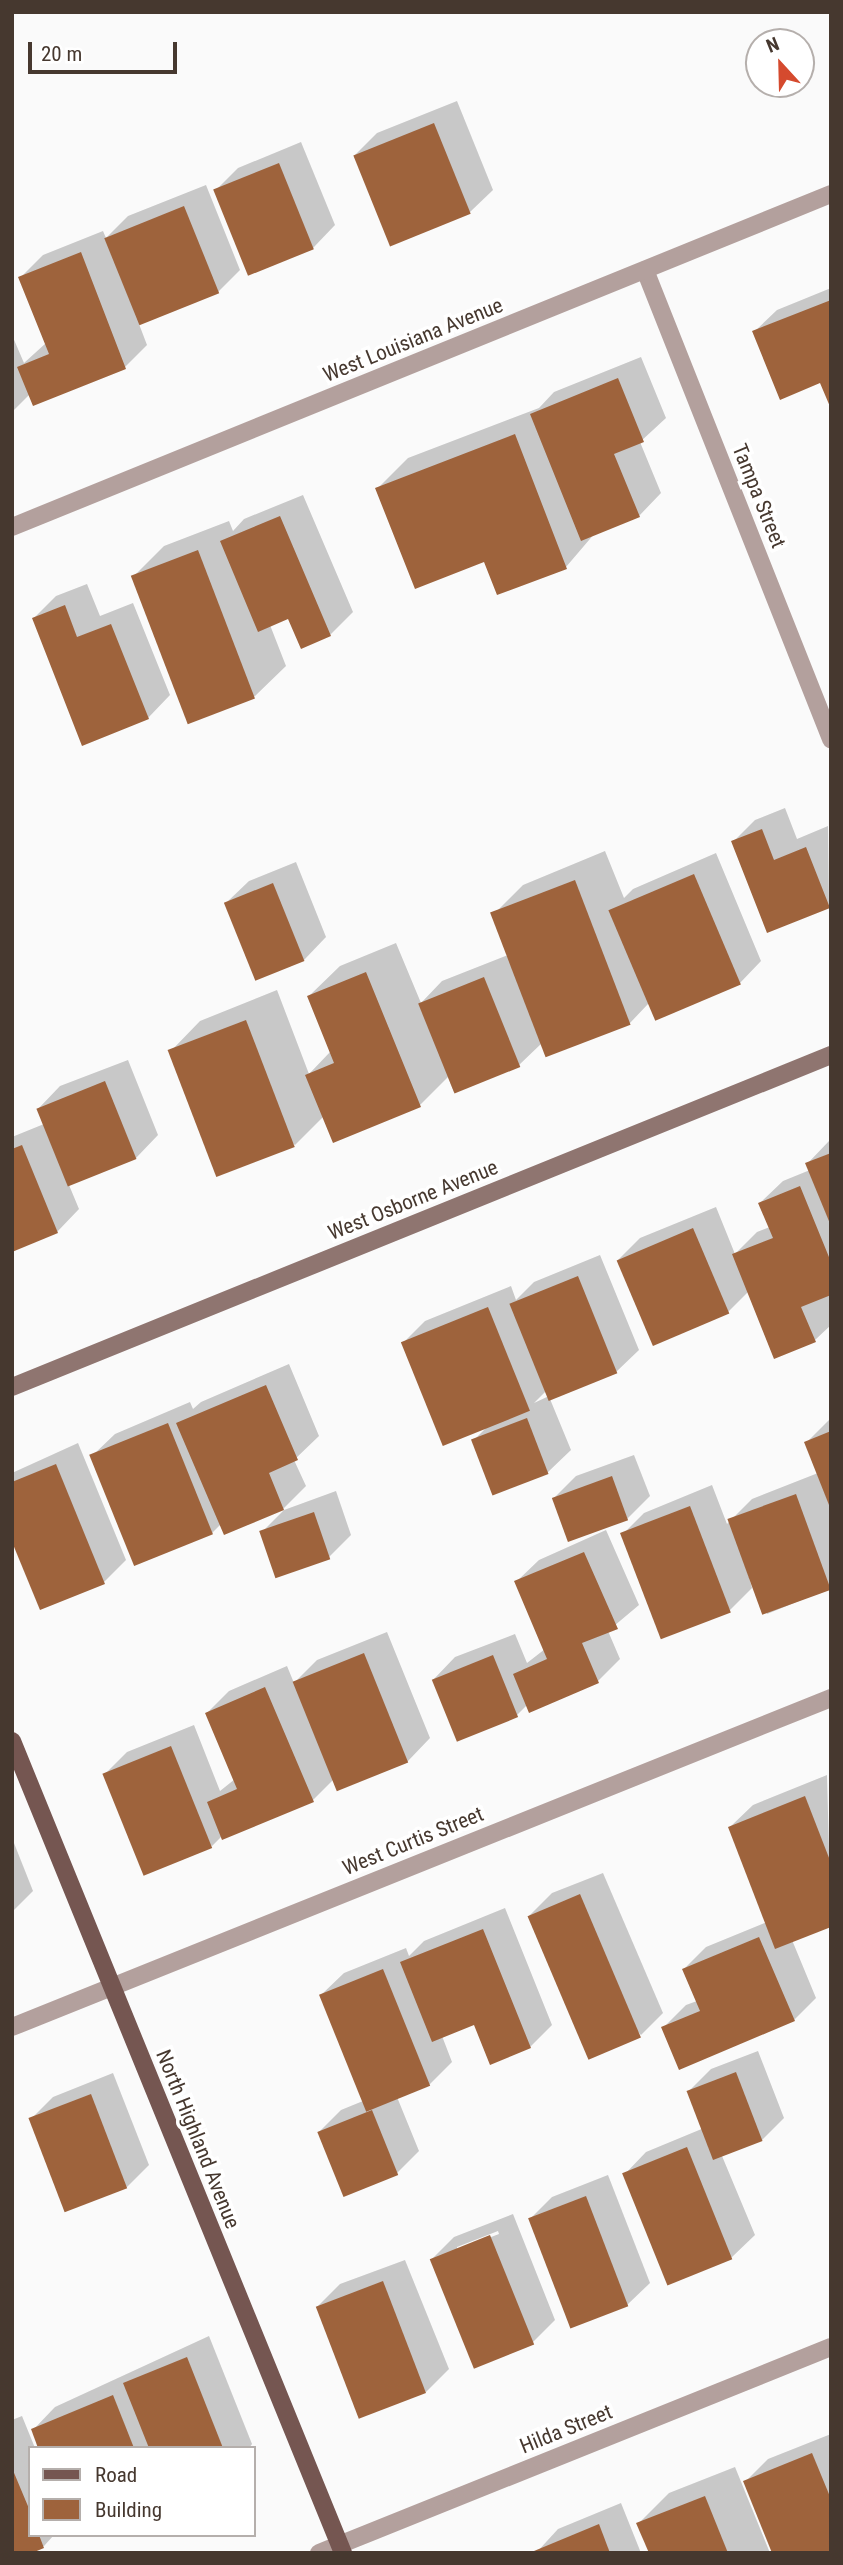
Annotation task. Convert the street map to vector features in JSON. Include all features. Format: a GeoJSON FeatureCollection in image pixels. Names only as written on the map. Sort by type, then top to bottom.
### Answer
{"type":"FeatureCollection","features":[{"type":"Feature","properties":{"kind":"main road","name":"North Highland Avenue"},"geometry":{"type":"LineString","coordinates":[[12,1741],[341,2549]]}},
{"type":"Feature","properties":{"kind":"street","name":"West Louisiana Avenue"},"geometry":{"type":"LineString","coordinates":[[12,527],[831,194]]}},
{"type":"Feature","properties":{"kind":"street","name":"Tampa Street"},"geometry":{"type":"LineString","coordinates":[[645,271],[831,738]]}},
{"type":"Feature","properties":{"kind":"street","name":"West Osborne Avenue"},"geometry":{"type":"LineString","coordinates":[[12,1387],[831,1055]]}},
{"type":"Feature","properties":{"kind":"street","name":"West Curtis Street"},"geometry":{"type":"LineString","coordinates":[[12,2027],[831,1698]]}},
{"type":"Feature","properties":{"kind":"street","name":"Hilda Street"},"geometry":{"type":"LineString","coordinates":[[319,2553],[341,2549],[831,2347]]}},
{"type":"Feature","properties":{"kind":"building"},"geometry":{"type":"Polygon","coordinates":[[[434,123],[471,214],[390,246],[353,156],[434,123]]]}},
{"type":"Feature","properties":{"kind":"building"},"geometry":{"type":"Polygon","coordinates":[[[279,163],[314,249],[248,276],[213,190],[279,163]]]}},
{"type":"Feature","properties":{"kind":"building"},"geometry":{"type":"Polygon","coordinates":[[[184,206],[219,293],[139,325],[104,238],[184,206]]]}},
{"type":"Feature","properties":{"kind":"building"},"geometry":{"type":"Polygon","coordinates":[[[81,252],[126,369],[33,406],[17,367],[49,354],[18,277],[81,252]]]}},
{"type":"Feature","properties":{"kind":"building"},"geometry":{"type":"Polygon","coordinates":[[[831,300],[831,409],[820,383],[780,400],[752,331],[831,300]]]}},
{"type":"Feature","properties":{"kind":"building"},"geometry":{"type":"Polygon","coordinates":[[[618,378],[644,442],[614,454],[640,517],[581,541],[530,414],[618,378]]]}},
{"type":"Feature","properties":{"kind":"building"},"geometry":{"type":"Polygon","coordinates":[[[515,434],[567,569],[497,595],[484,562],[415,589],[375,488],[515,434]]]}},
{"type":"Feature","properties":{"kind":"building"},"geometry":{"type":"Polygon","coordinates":[[[280,516],[331,636],[301,649],[288,619],[258,632],[220,541],[280,516]]]}},
{"type":"Feature","properties":{"kind":"building"},"geometry":{"type":"Polygon","coordinates":[[[198,550],[255,698],[188,724],[131,576],[198,550]]]}},
{"type":"Feature","properties":{"kind":"building"},"geometry":{"type":"Polygon","coordinates":[[[65,605],[77,637],[111,624],[149,719],[82,746],[32,618],[65,605]]]}},
{"type":"Feature","properties":{"kind":"building"},"geometry":{"type":"Polygon","coordinates":[[[762,829],[774,860],[806,847],[830,908],[767,933],[731,841],[762,829]]]}},
{"type":"Feature","properties":{"kind":"building"},"geometry":{"type":"Polygon","coordinates":[[[694,874],[741,984],[655,1021],[608,910],[694,874]]]}},
{"type":"Feature","properties":{"kind":"building"},"geometry":{"type":"Polygon","coordinates":[[[575,880],[631,1025],[546,1057],[490,913],[575,880]]]}},
{"type":"Feature","properties":{"kind":"building"},"geometry":{"type":"Polygon","coordinates":[[[273,883],[304,961],[255,981],[224,903],[273,883]]]}},
{"type":"Feature","properties":{"kind":"building"},"geometry":{"type":"Polygon","coordinates":[[[366,972],[421,1107],[333,1143],[305,1075],[334,1063],[307,996],[366,972]]]}},
{"type":"Feature","properties":{"kind":"building"},"geometry":{"type":"Polygon","coordinates":[[[484,977],[520,1067],[455,1094],[418,1004],[484,977]]]}},
{"type":"Feature","properties":{"kind":"building"},"geometry":{"type":"Polygon","coordinates":[[[246,1020],[295,1147],[216,1177],[168,1050],[246,1020]]]}},
{"type":"Feature","properties":{"kind":"building"},"geometry":{"type":"Polygon","coordinates":[[[105,1081],[136,1159],[68,1187],[36,1109],[105,1081]]]}},
{"type":"Feature","properties":{"kind":"building"},"geometry":{"type":"Polygon","coordinates":[[[22,1145],[58,1233],[12,1252],[12,1149],[22,1145]]]}},
{"type":"Feature","properties":{"kind":"building"},"geometry":{"type":"Polygon","coordinates":[[[831,1153],[831,1226],[805,1163],[831,1153]]]}},
{"type":"Feature","properties":{"kind":"building"},"geometry":{"type":"Polygon","coordinates":[[[800,1186],[831,1262],[831,1295],[801,1307],[816,1342],[774,1359],[732,1254],[773,1238],[758,1203],[800,1186]]]}},
{"type":"Feature","properties":{"kind":"building"},"geometry":{"type":"Polygon","coordinates":[[[693,1228],[729,1314],[653,1346],[617,1260],[693,1228]]]}},
{"type":"Feature","properties":{"kind":"building"},"geometry":{"type":"Polygon","coordinates":[[[578,1276],[617,1373],[549,1401],[509,1304],[578,1276]]]}},
{"type":"Feature","properties":{"kind":"building"},"geometry":{"type":"Polygon","coordinates":[[[488,1307],[530,1411],[443,1446],[401,1342],[488,1307]]]}},
{"type":"Feature","properties":{"kind":"building"},"geometry":{"type":"Polygon","coordinates":[[[266,1385],[298,1460],[269,1473],[284,1510],[224,1535],[176,1423],[266,1385]]]}},
{"type":"Feature","properties":{"kind":"building"},"geometry":{"type":"Polygon","coordinates":[[[527,1418],[549,1474],[492,1496],[471,1440],[527,1418]]]}},
{"type":"Feature","properties":{"kind":"building"},"geometry":{"type":"Polygon","coordinates":[[[168,1423],[213,1534],[134,1566],[89,1455],[168,1423]]]}},
{"type":"Feature","properties":{"kind":"building"},"geometry":{"type":"Polygon","coordinates":[[[831,1431],[831,1510],[804,1442],[831,1431]]]}},
{"type":"Feature","properties":{"kind":"building"},"geometry":{"type":"Polygon","coordinates":[[[56,1464],[105,1584],[40,1610],[12,1542],[12,1482],[56,1464]]]}},
{"type":"Feature","properties":{"kind":"building"},"geometry":{"type":"Polygon","coordinates":[[[612,1476],[628,1520],[568,1542],[552,1498],[612,1476]]]}},
{"type":"Feature","properties":{"kind":"building"},"geometry":{"type":"Polygon","coordinates":[[[796,1494],[831,1590],[762,1615],[727,1519],[796,1494]]]}},
{"type":"Feature","properties":{"kind":"building"},"geometry":{"type":"Polygon","coordinates":[[[690,1506],[731,1612],[661,1639],[620,1533],[690,1506]]]}},
{"type":"Feature","properties":{"kind":"building"},"geometry":{"type":"Polygon","coordinates":[[[314,1512],[330,1559],[275,1578],[259,1531],[314,1512]]]}},
{"type":"Feature","properties":{"kind":"building"},"geometry":{"type":"Polygon","coordinates":[[[584,1552],[618,1629],[582,1643],[599,1683],[529,1713],[513,1674],[547,1659],[514,1581],[584,1552]]]}},
{"type":"Feature","properties":{"kind":"building"},"geometry":{"type":"Polygon","coordinates":[[[364,1653],[408,1762],[337,1791],[293,1682],[364,1653]]]}},
{"type":"Feature","properties":{"kind":"building"},"geometry":{"type":"Polygon","coordinates":[[[493,1655],[518,1717],[457,1742],[432,1680],[493,1655]]]}},
{"type":"Feature","properties":{"kind":"building"},"geometry":{"type":"Polygon","coordinates":[[[265,1687],[314,1802],[222,1840],[207,1802],[237,1789],[205,1713],[265,1687]]]}},
{"type":"Feature","properties":{"kind":"building"},"geometry":{"type":"Polygon","coordinates":[[[171,1746],[212,1848],[144,1876],[102,1774],[171,1746]]]}},
{"type":"Feature","properties":{"kind":"building"},"geometry":{"type":"Polygon","coordinates":[[[805,1796],[831,1863],[831,1927],[775,1949],[728,1827],[805,1796]]]}},
{"type":"Feature","properties":{"kind":"building"},"geometry":{"type":"Polygon","coordinates":[[[580,1894],[641,2038],[588,2060],[528,1916],[580,1894]]]}},
{"type":"Feature","properties":{"kind":"building"},"geometry":{"type":"Polygon","coordinates":[[[483,1929],[531,2048],[490,2065],[474,2025],[432,2042],[400,1962],[483,1929]]]}},
{"type":"Feature","properties":{"kind":"building"},"geometry":{"type":"Polygon","coordinates":[[[759,1937],[795,2021],[679,2070],[661,2027],[700,2011],[682,1969],[759,1937]]]}},
{"type":"Feature","properties":{"kind":"building"},"geometry":{"type":"Polygon","coordinates":[[[383,1969],[430,2086],[366,2112],[319,1995],[383,1969]]]}},
{"type":"Feature","properties":{"kind":"building"},"geometry":{"type":"Polygon","coordinates":[[[736,2072],[763,2141],[713,2160],[687,2091],[736,2072]]]}},
{"type":"Feature","properties":{"kind":"building"},"geometry":{"type":"Polygon","coordinates":[[[91,2094],[127,2188],[65,2212],[28,2118],[91,2094]]]}},
{"type":"Feature","properties":{"kind":"building"},"geometry":{"type":"Polygon","coordinates":[[[372,2110],[398,2175],[344,2197],[317,2132],[372,2110]]]}},
{"type":"Feature","properties":{"kind":"building"},"geometry":{"type":"Polygon","coordinates":[[[687,2147],[732,2259],[667,2285],[622,2173],[687,2147]]]}},
{"type":"Feature","properties":{"kind":"building"},"geometry":{"type":"Polygon","coordinates":[[[586,2196],[628,2306],[570,2328],[528,2218],[586,2196]]]}},
{"type":"Feature","properties":{"kind":"building"},"geometry":{"type":"Polygon","coordinates":[[[490,2235],[534,2344],[474,2369],[430,2259],[490,2235]]]}},
{"type":"Feature","properties":{"kind":"building"},"geometry":{"type":"Polygon","coordinates":[[[383,2281],[426,2393],[359,2419],[316,2307],[383,2281]]]}},
{"type":"Feature","properties":{"kind":"building"},"geometry":{"type":"Polygon","coordinates":[[[187,2357],[222,2446],[148,2446],[123,2383],[187,2357]]]}},
{"type":"Feature","properties":{"kind":"building"},"geometry":{"type":"Polygon","coordinates":[[[113,2395],[133,2446],[37,2446],[31,2429],[113,2395]]]}},
{"type":"Feature","properties":{"kind":"building"},"geometry":{"type":"Polygon","coordinates":[[[812,2453],[831,2499],[831,2553],[772,2553],[743,2481],[812,2453]]]}},
{"type":"Feature","properties":{"kind":"building"},"geometry":{"type":"Polygon","coordinates":[[[12,2468],[28,2506],[28,2537],[40,2537],[44,2548],[32,2553],[12,2553],[12,2468]]]}},
{"type":"Feature","properties":{"kind":"building"},"geometry":{"type":"Polygon","coordinates":[[[705,2496],[728,2553],[649,2553],[636,2523],[705,2496]]]}},
{"type":"Feature","properties":{"kind":"building"},"geometry":{"type":"Polygon","coordinates":[[[599,2524],[610,2553],[534,2551],[599,2524]]]}}]}
